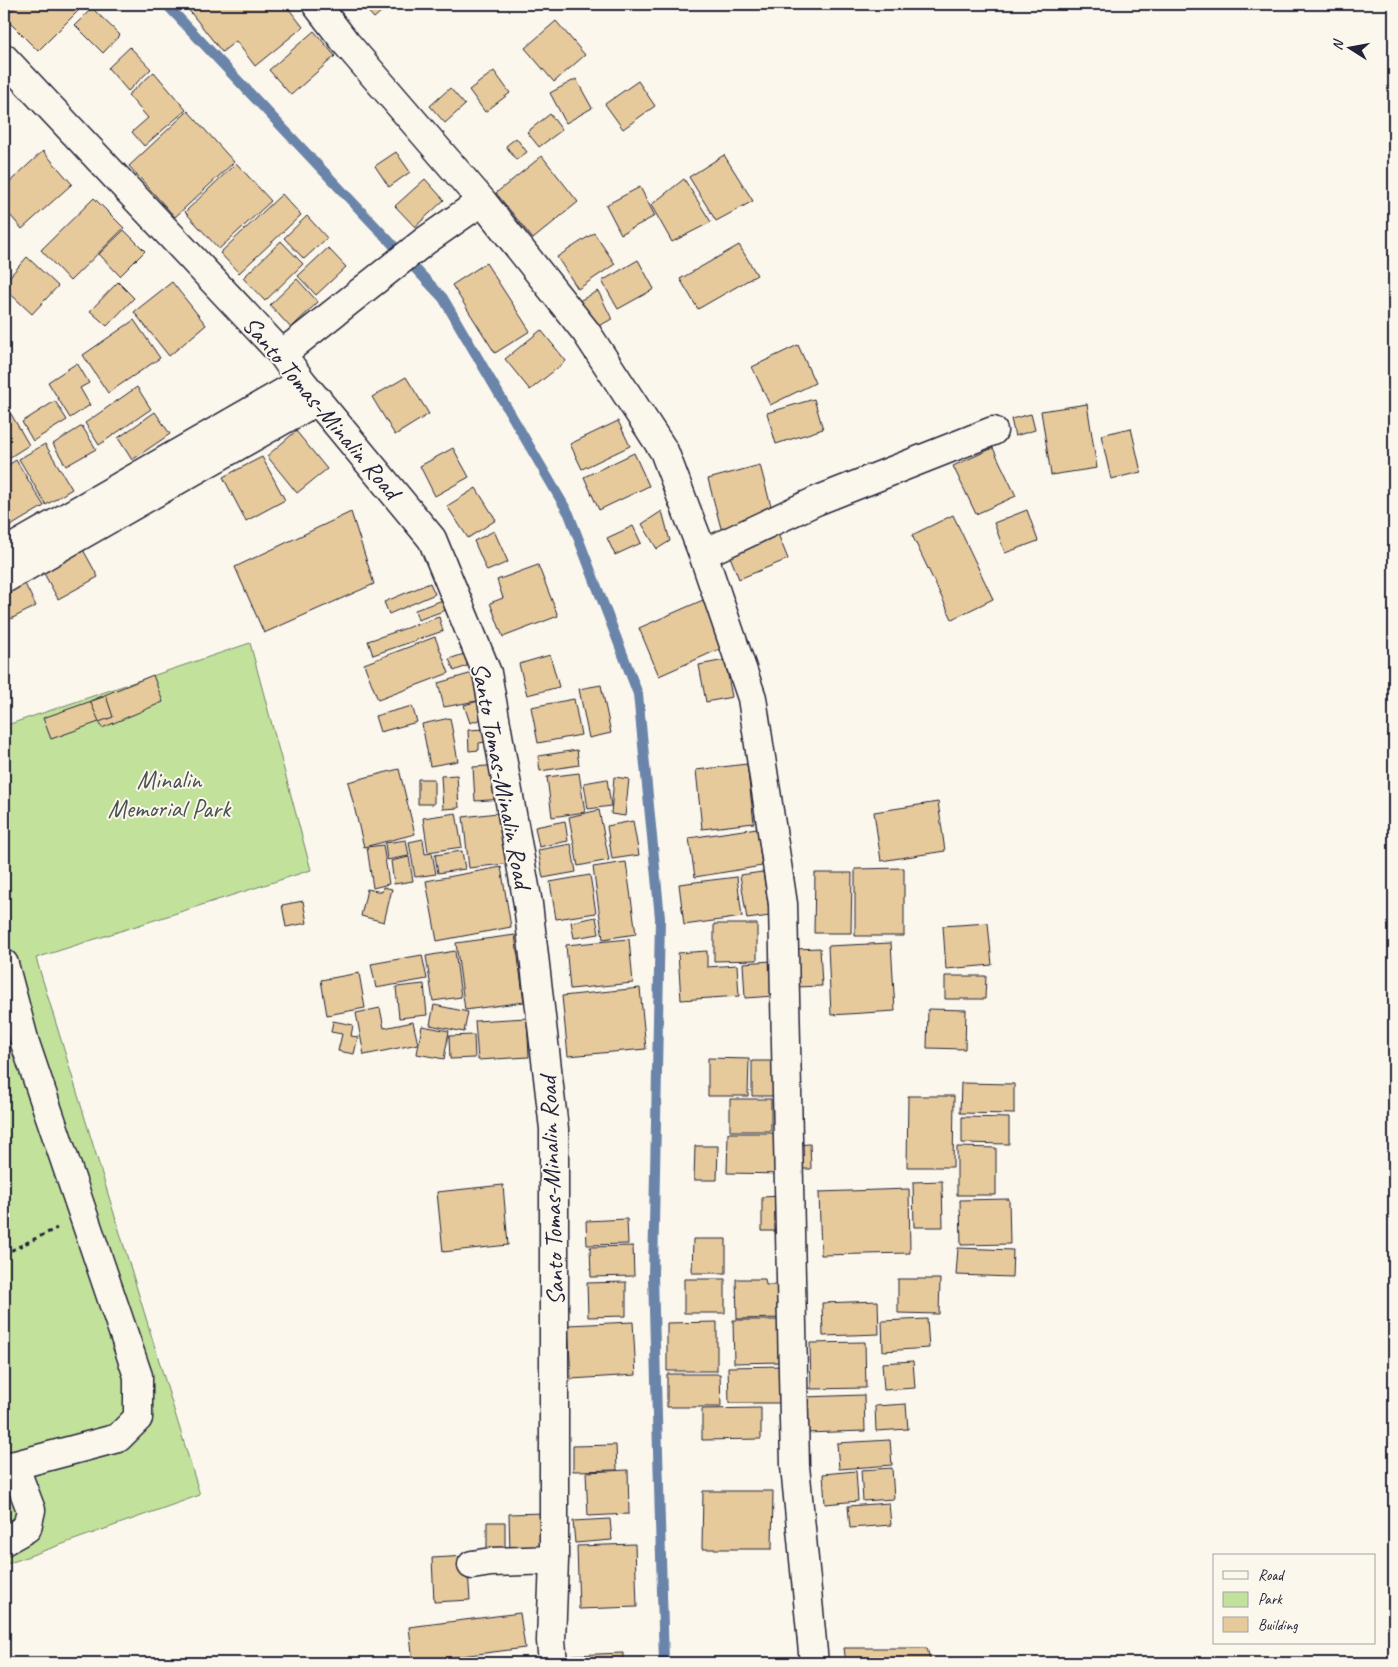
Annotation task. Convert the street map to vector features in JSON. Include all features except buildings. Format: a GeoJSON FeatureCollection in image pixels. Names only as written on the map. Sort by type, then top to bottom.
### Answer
{"type":"FeatureCollection","features":[{"type":"Feature","properties":{"kind":"street"},"geometry":{"type":"LineString","coordinates":[[316,4],[346,43],[482,200],[586,332],[664,451],[703,554],[752,698],[783,904],[796,1466],[814,1663]]}},
{"type":"Feature","properties":{"kind":"street","name":"Santo Tomas-Minalin Road"},"geometry":{"type":"LineString","coordinates":[[4,58],[282,354],[310,391],[432,539],[487,674],[528,904],[554,1129],[554,1560],[551,1641],[553,1663]]}},
{"type":"Feature","properties":{"kind":"street"},"geometry":{"type":"LineString","coordinates":[[282,354],[425,240],[482,200]]}},
{"type":"Feature","properties":{"kind":"street"},"geometry":{"type":"LineString","coordinates":[[4,553],[310,391]]}},
{"type":"Feature","properties":{"kind":"street"},"geometry":{"type":"LineString","coordinates":[[4,579],[310,391]]}},
{"type":"Feature","properties":{"kind":"street"},"geometry":{"type":"LineString","coordinates":[[703,554],[816,501],[993,431]]}},
{"type":"Feature","properties":{"kind":"street"},"geometry":{"type":"LineString","coordinates":[[4,964],[25,1043],[138,1376],[138,1418],[118,1438],[9,1467],[31,1510],[27,1528],[4,1541]]}},
{"type":"Feature","properties":{"kind":"street"},"geometry":{"type":"LineString","coordinates":[[472,1565],[492,1562],[554,1560]]}},
{"type":"Feature","properties":{"kind":"path"},"geometry":{"type":"LineString","coordinates":[[4,1254],[84,1214]]}},
{"type":"Feature","properties":{"kind":"green space","name":"Minalin Memorial Park"},"geometry":{"type":"Polygon","coordinates":[[[250,643],[311,870],[36,958],[200,1495],[4,1565],[4,726],[250,643]]]}},
{"type":"Feature","properties":{"kind":"waterway"},"geometry":{"type":"LineString","coordinates":[[166,4],[443,298],[569,514],[638,694],[660,918],[653,1275],[664,1663]]}}]}
